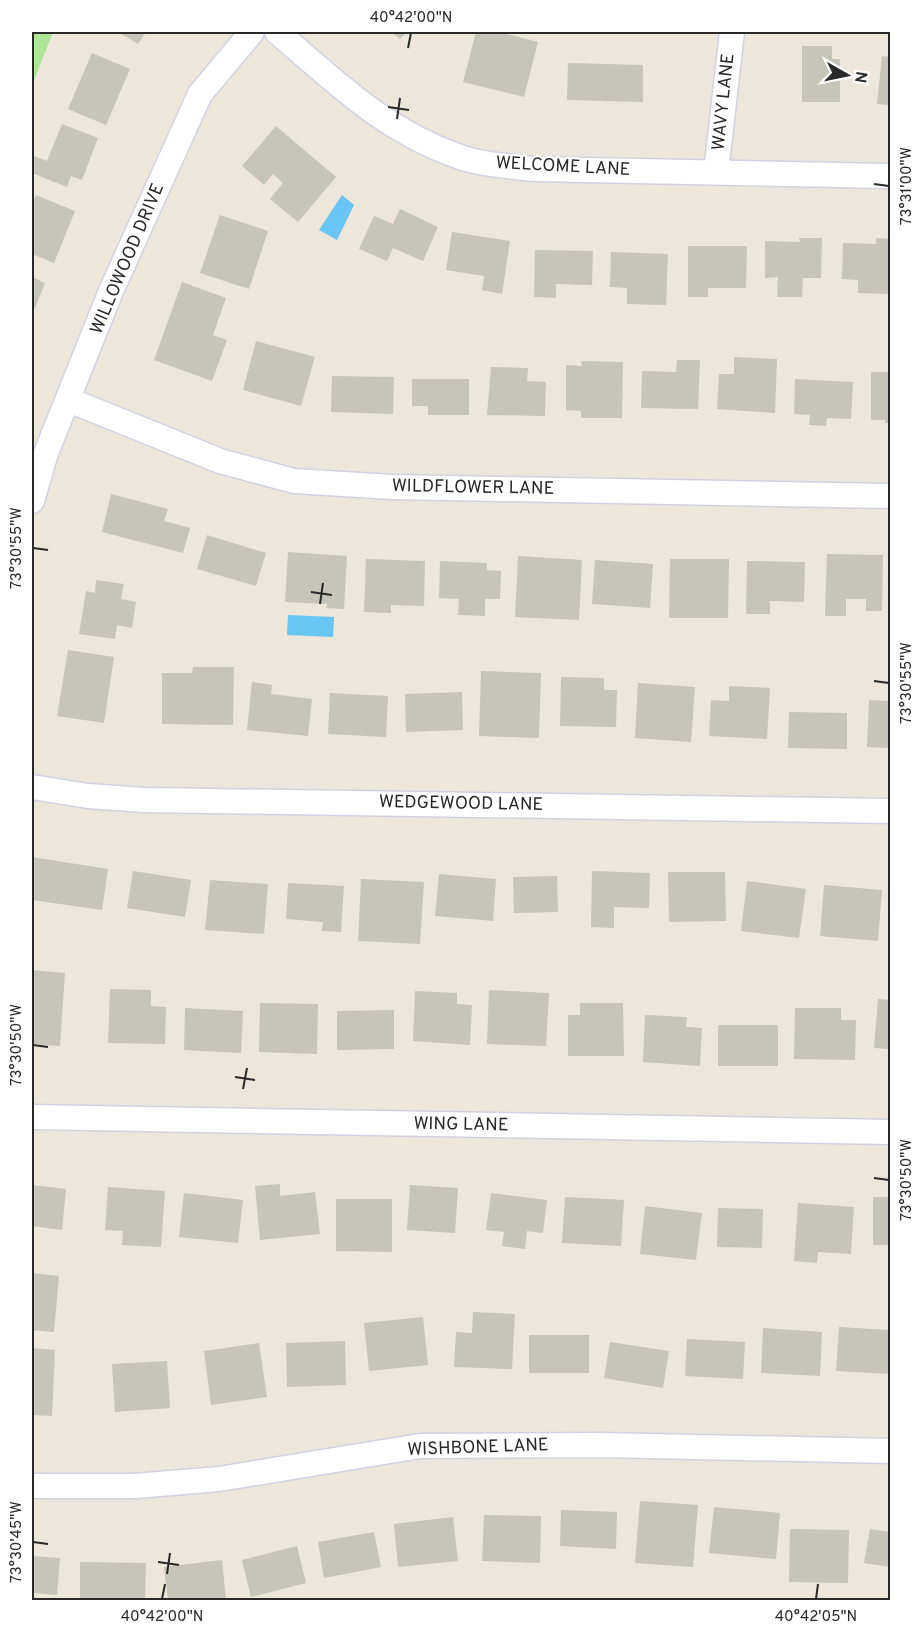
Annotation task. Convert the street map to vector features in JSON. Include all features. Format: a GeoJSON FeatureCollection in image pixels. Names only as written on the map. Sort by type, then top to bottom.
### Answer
{"type":"FeatureCollection","features":[{"type":"Feature","properties":{"kind":"street","name":"WILLOWOOD DRIVE"},"geometry":{"type":"LineString","coordinates":[[32,501],[46,453],[111,291],[200,94],[252,32]]}},
{"type":"Feature","properties":{"kind":"street","name":"WELCOME LANE"},"geometry":{"type":"LineString","coordinates":[[276,32],[377,117],[411,137],[459,157],[489,164],[534,169],[891,176]]}},
{"type":"Feature","properties":{"kind":"street","name":"WAVY LANE"},"geometry":{"type":"LineString","coordinates":[[716,172],[732,32]]}},
{"type":"Feature","properties":{"kind":"street","name":"WILDFLOWER LANE"},"geometry":{"type":"LineString","coordinates":[[69,400],[220,461],[294,481],[404,487],[891,496]]}},
{"type":"Feature","properties":{"kind":"street","name":"WEDGEWOOD LANE"},"geometry":{"type":"LineString","coordinates":[[32,787],[88,796],[144,800],[891,811]]}},
{"type":"Feature","properties":{"kind":"street","name":"WING LANE"},"geometry":{"type":"LineString","coordinates":[[32,1116],[891,1132]]}},
{"type":"Feature","properties":{"kind":"street","name":"WISHBONE LANE"},"geometry":{"type":"LineString","coordinates":[[32,1486],[135,1486],[219,1479],[420,1446],[601,1445],[891,1451]]}},
{"type":"Feature","properties":{"kind":"green space"},"geometry":{"type":"Polygon","coordinates":[[[32,32],[53,32],[32,85],[32,32]]]}},
{"type":"Feature","properties":{"kind":"water"},"geometry":{"type":"Polygon","coordinates":[[[342,195],[354,205],[337,240],[319,230],[342,195]]]}},
{"type":"Feature","properties":{"kind":"water"},"geometry":{"type":"Polygon","coordinates":[[[288,615],[334,617],[333,637],[287,635],[288,615]]]}},
{"type":"Feature","properties":{"kind":"building"},"geometry":{"type":"Polygon","coordinates":[[[118,32],[146,32],[138,44],[118,32]]]}},
{"type":"Feature","properties":{"kind":"building"},"geometry":{"type":"Polygon","coordinates":[[[391,32],[407,32],[400,39],[391,32]]]}},
{"type":"Feature","properties":{"kind":"building"},"geometry":{"type":"Polygon","coordinates":[[[476,32],[499,32],[538,42],[524,97],[463,82],[476,32]]]}},
{"type":"Feature","properties":{"kind":"building"},"geometry":{"type":"Polygon","coordinates":[[[802,46],[832,46],[832,59],[840,59],[840,102],[802,102],[802,46]]]}},
{"type":"Feature","properties":{"kind":"building"},"geometry":{"type":"Polygon","coordinates":[[[92,53],[130,69],[106,125],[68,109],[92,53]]]}},
{"type":"Feature","properties":{"kind":"building"},"geometry":{"type":"Polygon","coordinates":[[[882,56],[890,57],[890,105],[877,104],[882,56]]]}},
{"type":"Feature","properties":{"kind":"building"},"geometry":{"type":"Polygon","coordinates":[[[568,63],[643,65],[643,102],[567,100],[568,63]]]}},
{"type":"Feature","properties":{"kind":"building"},"geometry":{"type":"Polygon","coordinates":[[[62,124],[98,138],[82,180],[71,176],[67,187],[32,173],[34,156],[47,161],[62,124]]]}},
{"type":"Feature","properties":{"kind":"building"},"geometry":{"type":"Polygon","coordinates":[[[276,126],[336,177],[298,222],[270,199],[283,183],[273,174],[264,185],[242,166],[276,126]]]}},
{"type":"Feature","properties":{"kind":"building"},"geometry":{"type":"Polygon","coordinates":[[[36,195],[75,211],[54,263],[32,254],[32,206],[36,195]]]}},
{"type":"Feature","properties":{"kind":"building"},"geometry":{"type":"Polygon","coordinates":[[[400,209],[438,227],[423,261],[393,248],[387,261],[359,249],[374,216],[393,224],[400,209]]]}},
{"type":"Feature","properties":{"kind":"building"},"geometry":{"type":"Polygon","coordinates":[[[220,215],[268,231],[249,289],[200,273],[220,215]]]}},
{"type":"Feature","properties":{"kind":"building"},"geometry":{"type":"Polygon","coordinates":[[[452,232],[510,241],[502,294],[482,290],[484,276],[446,270],[452,232]]]}},
{"type":"Feature","properties":{"kind":"building"},"geometry":{"type":"Polygon","coordinates":[[[799,238],[822,238],[821,278],[803,278],[802,297],[777,297],[778,277],[765,278],[765,241],[800,242],[799,238]]]}},
{"type":"Feature","properties":{"kind":"building"},"geometry":{"type":"Polygon","coordinates":[[[876,238],[890,239],[890,294],[858,293],[858,280],[842,279],[843,243],[876,244],[876,238]]]}},
{"type":"Feature","properties":{"kind":"building"},"geometry":{"type":"Polygon","coordinates":[[[688,246],[747,246],[746,288],[708,288],[708,297],[688,297],[688,246]]]}},
{"type":"Feature","properties":{"kind":"building"},"geometry":{"type":"Polygon","coordinates":[[[535,250],[593,251],[592,285],[556,284],[556,298],[534,297],[535,250]]]}},
{"type":"Feature","properties":{"kind":"building"},"geometry":{"type":"Polygon","coordinates":[[[611,252],[668,254],[666,305],[627,304],[627,288],[610,287],[611,252]]]}},
{"type":"Feature","properties":{"kind":"building"},"geometry":{"type":"Polygon","coordinates":[[[32,277],[45,283],[32,315],[32,277]]]}},
{"type":"Feature","properties":{"kind":"building"},"geometry":{"type":"Polygon","coordinates":[[[182,282],[226,298],[213,335],[227,340],[212,381],[154,360],[182,282]]]}},
{"type":"Feature","properties":{"kind":"building"},"geometry":{"type":"Polygon","coordinates":[[[256,341],[315,357],[301,406],[243,390],[256,341]]]}},
{"type":"Feature","properties":{"kind":"building"},"geometry":{"type":"Polygon","coordinates":[[[734,357],[777,359],[775,413],[717,409],[719,374],[734,374],[734,357]]]}},
{"type":"Feature","properties":{"kind":"building"},"geometry":{"type":"Polygon","coordinates":[[[677,360],[700,360],[698,409],[641,408],[642,371],[676,372],[677,360]]]}},
{"type":"Feature","properties":{"kind":"building"},"geometry":{"type":"Polygon","coordinates":[[[581,361],[623,362],[622,418],[581,418],[581,411],[566,410],[566,365],[582,366],[581,361]]]}},
{"type":"Feature","properties":{"kind":"building"},"geometry":{"type":"Polygon","coordinates":[[[491,367],[528,368],[527,381],[546,382],[545,416],[487,415],[491,367]]]}},
{"type":"Feature","properties":{"kind":"building"},"geometry":{"type":"Polygon","coordinates":[[[871,372],[890,372],[890,423],[885,423],[885,420],[871,420],[871,372]]]}},
{"type":"Feature","properties":{"kind":"building"},"geometry":{"type":"Polygon","coordinates":[[[332,376],[394,377],[393,414],[331,412],[332,376]]]}},
{"type":"Feature","properties":{"kind":"building"},"geometry":{"type":"Polygon","coordinates":[[[412,379],[469,379],[469,415],[428,415],[428,406],[412,406],[412,379]]]}},
{"type":"Feature","properties":{"kind":"building"},"geometry":{"type":"Polygon","coordinates":[[[795,379],[853,382],[851,419],[827,418],[826,426],[809,425],[810,415],[794,414],[795,379]]]}},
{"type":"Feature","properties":{"kind":"building"},"geometry":{"type":"Polygon","coordinates":[[[111,494],[168,509],[164,521],[190,528],[183,553],[102,532],[111,494]]]}},
{"type":"Feature","properties":{"kind":"building"},"geometry":{"type":"Polygon","coordinates":[[[207,535],[266,553],[256,586],[197,569],[207,535]]]}},
{"type":"Feature","properties":{"kind":"building"},"geometry":{"type":"Polygon","coordinates":[[[288,552],[347,556],[344,609],[326,608],[327,604],[285,602],[288,552]]]}},
{"type":"Feature","properties":{"kind":"building"},"geometry":{"type":"Polygon","coordinates":[[[827,554],[883,555],[882,611],[866,611],[866,599],[846,599],[846,616],[825,616],[827,554]]]}},
{"type":"Feature","properties":{"kind":"building"},"geometry":{"type":"Polygon","coordinates":[[[518,556],[582,560],[579,620],[515,617],[518,556]]]}},
{"type":"Feature","properties":{"kind":"building"},"geometry":{"type":"Polygon","coordinates":[[[366,559],[425,561],[424,606],[391,605],[391,613],[364,612],[366,559]]]}},
{"type":"Feature","properties":{"kind":"building"},"geometry":{"type":"Polygon","coordinates":[[[670,559],[729,559],[728,618],[669,618],[670,559]]]}},
{"type":"Feature","properties":{"kind":"building"},"geometry":{"type":"Polygon","coordinates":[[[595,560],[653,564],[650,608],[592,604],[595,560]]]}},
{"type":"Feature","properties":{"kind":"building"},"geometry":{"type":"Polygon","coordinates":[[[440,561],[487,563],[487,570],[501,571],[500,599],[485,599],[485,616],[458,615],[459,599],[439,598],[440,561]]]}},
{"type":"Feature","properties":{"kind":"building"},"geometry":{"type":"Polygon","coordinates":[[[747,561],[805,562],[804,602],[770,601],[770,614],[746,614],[747,561]]]}},
{"type":"Feature","properties":{"kind":"building"},"geometry":{"type":"Polygon","coordinates":[[[96,580],[124,584],[121,599],[136,602],[132,628],[117,625],[115,639],[79,634],[86,591],[95,593],[96,580]]]}},
{"type":"Feature","properties":{"kind":"building"},"geometry":{"type":"Polygon","coordinates":[[[68,650],[114,657],[104,723],[57,716],[68,650]]]}},
{"type":"Feature","properties":{"kind":"building"},"geometry":{"type":"Polygon","coordinates":[[[193,667],[234,667],[233,725],[162,724],[162,673],[192,673],[193,667]]]}},
{"type":"Feature","properties":{"kind":"building"},"geometry":{"type":"Polygon","coordinates":[[[481,671],[541,673],[539,738],[479,736],[481,671]]]}},
{"type":"Feature","properties":{"kind":"building"},"geometry":{"type":"Polygon","coordinates":[[[561,677],[604,678],[604,690],[617,690],[616,727],[560,726],[561,677]]]}},
{"type":"Feature","properties":{"kind":"building"},"geometry":{"type":"Polygon","coordinates":[[[252,682],[272,685],[271,694],[312,699],[308,736],[247,730],[252,682]]]}},
{"type":"Feature","properties":{"kind":"building"},"geometry":{"type":"Polygon","coordinates":[[[638,683],[695,687],[691,742],[635,738],[638,683]]]}},
{"type":"Feature","properties":{"kind":"building"},"geometry":{"type":"Polygon","coordinates":[[[729,686],[770,688],[767,739],[709,736],[711,700],[729,701],[729,686]]]}},
{"type":"Feature","properties":{"kind":"building"},"geometry":{"type":"Polygon","coordinates":[[[462,692],[463,730],[406,732],[405,694],[462,692]]]}},
{"type":"Feature","properties":{"kind":"building"},"geometry":{"type":"Polygon","coordinates":[[[330,693],[388,696],[386,737],[328,734],[330,693]]]}},
{"type":"Feature","properties":{"kind":"building"},"geometry":{"type":"Polygon","coordinates":[[[869,700],[890,701],[890,748],[867,747],[869,700]]]}},
{"type":"Feature","properties":{"kind":"building"},"geometry":{"type":"Polygon","coordinates":[[[789,712],[847,713],[847,749],[788,748],[789,712]]]}},
{"type":"Feature","properties":{"kind":"building"},"geometry":{"type":"Polygon","coordinates":[[[32,857],[108,869],[102,910],[32,900],[32,857]]]}},
{"type":"Feature","properties":{"kind":"building"},"geometry":{"type":"Polygon","coordinates":[[[133,871],[191,880],[185,917],[127,908],[133,871]]]}},
{"type":"Feature","properties":{"kind":"building"},"geometry":{"type":"Polygon","coordinates":[[[592,871],[650,873],[649,908],[614,907],[614,928],[591,927],[592,871]]]}},
{"type":"Feature","properties":{"kind":"building"},"geometry":{"type":"Polygon","coordinates":[[[668,872],[725,872],[726,921],[669,922],[668,872]]]}},
{"type":"Feature","properties":{"kind":"building"},"geometry":{"type":"Polygon","coordinates":[[[439,874],[496,879],[493,921],[435,916],[439,874]]]}},
{"type":"Feature","properties":{"kind":"building"},"geometry":{"type":"Polygon","coordinates":[[[557,876],[558,912],[514,913],[513,877],[557,876]]]}},
{"type":"Feature","properties":{"kind":"building"},"geometry":{"type":"Polygon","coordinates":[[[361,879],[424,882],[420,944],[358,941],[361,879]]]}},
{"type":"Feature","properties":{"kind":"building"},"geometry":{"type":"Polygon","coordinates":[[[210,880],[268,884],[264,934],[205,930],[210,880]]]}},
{"type":"Feature","properties":{"kind":"building"},"geometry":{"type":"Polygon","coordinates":[[[747,881],[806,889],[799,938],[741,931],[747,881]]]}},
{"type":"Feature","properties":{"kind":"building"},"geometry":{"type":"Polygon","coordinates":[[[288,883],[344,886],[341,932],[322,931],[323,922],[286,919],[288,883]]]}},
{"type":"Feature","properties":{"kind":"building"},"geometry":{"type":"Polygon","coordinates":[[[824,885],[882,890],[878,941],[820,936],[824,885]]]}},
{"type":"Feature","properties":{"kind":"building"},"geometry":{"type":"Polygon","coordinates":[[[32,970],[65,973],[60,1046],[32,1044],[32,970]]]}},
{"type":"Feature","properties":{"kind":"building"},"geometry":{"type":"Polygon","coordinates":[[[110,989],[151,990],[151,1006],[166,1007],[165,1044],[108,1043],[110,989]]]}},
{"type":"Feature","properties":{"kind":"building"},"geometry":{"type":"Polygon","coordinates":[[[489,990],[549,993],[546,1046],[487,1044],[489,990]]]}},
{"type":"Feature","properties":{"kind":"building"},"geometry":{"type":"Polygon","coordinates":[[[415,991],[457,993],[457,1004],[472,1005],[470,1045],[413,1041],[415,991]]]}},
{"type":"Feature","properties":{"kind":"building"},"geometry":{"type":"Polygon","coordinates":[[[878,999],[890,1000],[890,1049],[874,1048],[878,999]]]}},
{"type":"Feature","properties":{"kind":"building"},"geometry":{"type":"Polygon","coordinates":[[[260,1003],[318,1004],[317,1054],[259,1052],[260,1003]]]}},
{"type":"Feature","properties":{"kind":"building"},"geometry":{"type":"Polygon","coordinates":[[[580,1003],[623,1003],[624,1056],[568,1056],[568,1015],[580,1015],[580,1003]]]}},
{"type":"Feature","properties":{"kind":"building"},"geometry":{"type":"Polygon","coordinates":[[[185,1008],[243,1011],[241,1053],[184,1050],[185,1008]]]}},
{"type":"Feature","properties":{"kind":"building"},"geometry":{"type":"Polygon","coordinates":[[[795,1008],[841,1008],[841,1020],[856,1020],[855,1060],[794,1059],[795,1008]]]}},
{"type":"Feature","properties":{"kind":"building"},"geometry":{"type":"Polygon","coordinates":[[[394,1010],[394,1049],[337,1050],[337,1011],[394,1010]]]}},
{"type":"Feature","properties":{"kind":"building"},"geometry":{"type":"Polygon","coordinates":[[[645,1015],[687,1017],[686,1027],[702,1028],[700,1066],[643,1062],[645,1015]]]}},
{"type":"Feature","properties":{"kind":"building"},"geometry":{"type":"Polygon","coordinates":[[[718,1025],[778,1025],[778,1066],[718,1066],[718,1025]]]}},
{"type":"Feature","properties":{"kind":"building"},"geometry":{"type":"Polygon","coordinates":[[[280,1184],[280,1196],[315,1192],[320,1234],[260,1240],[255,1186],[280,1184]]]}},
{"type":"Feature","properties":{"kind":"building"},"geometry":{"type":"Polygon","coordinates":[[[32,1185],[66,1189],[62,1230],[32,1226],[32,1185]]]}},
{"type":"Feature","properties":{"kind":"building"},"geometry":{"type":"Polygon","coordinates":[[[410,1185],[458,1188],[455,1233],[407,1230],[410,1185]]]}},
{"type":"Feature","properties":{"kind":"building"},"geometry":{"type":"Polygon","coordinates":[[[108,1187],[165,1191],[161,1247],[122,1245],[123,1231],[105,1230],[108,1187]]]}},
{"type":"Feature","properties":{"kind":"building"},"geometry":{"type":"Polygon","coordinates":[[[184,1193],[243,1200],[238,1243],[179,1237],[184,1193]]]}},
{"type":"Feature","properties":{"kind":"building"},"geometry":{"type":"Polygon","coordinates":[[[491,1193],[547,1200],[543,1233],[527,1231],[525,1249],[502,1246],[504,1232],[486,1230],[491,1193]]]}},
{"type":"Feature","properties":{"kind":"building"},"geometry":{"type":"Polygon","coordinates":[[[565,1197],[624,1200],[621,1246],[562,1243],[565,1197]]]}},
{"type":"Feature","properties":{"kind":"building"},"geometry":{"type":"Polygon","coordinates":[[[873,1197],[890,1197],[890,1245],[873,1245],[873,1197]]]}},
{"type":"Feature","properties":{"kind":"building"},"geometry":{"type":"Polygon","coordinates":[[[336,1199],[392,1199],[392,1252],[336,1251],[336,1199]]]}},
{"type":"Feature","properties":{"kind":"building"},"geometry":{"type":"Polygon","coordinates":[[[798,1203],[854,1207],[851,1254],[818,1252],[817,1263],[794,1261],[798,1203]]]}},
{"type":"Feature","properties":{"kind":"building"},"geometry":{"type":"Polygon","coordinates":[[[645,1206],[702,1213],[696,1260],[640,1254],[645,1206]]]}},
{"type":"Feature","properties":{"kind":"building"},"geometry":{"type":"Polygon","coordinates":[[[718,1208],[763,1209],[762,1248],[717,1247],[718,1208]]]}},
{"type":"Feature","properties":{"kind":"building"},"geometry":{"type":"Polygon","coordinates":[[[32,1273],[59,1276],[54,1332],[32,1330],[32,1273]]]}},
{"type":"Feature","properties":{"kind":"building"},"geometry":{"type":"Polygon","coordinates":[[[473,1312],[515,1314],[512,1369],[454,1367],[456,1332],[472,1333],[473,1312]]]}},
{"type":"Feature","properties":{"kind":"building"},"geometry":{"type":"Polygon","coordinates":[[[423,1317],[428,1365],[369,1371],[364,1323],[423,1317]]]}},
{"type":"Feature","properties":{"kind":"building"},"geometry":{"type":"Polygon","coordinates":[[[839,1327],[890,1330],[890,1374],[836,1371],[839,1327]]]}},
{"type":"Feature","properties":{"kind":"building"},"geometry":{"type":"Polygon","coordinates":[[[763,1328],[822,1332],[820,1376],[761,1373],[763,1328]]]}},
{"type":"Feature","properties":{"kind":"building"},"geometry":{"type":"Polygon","coordinates":[[[529,1335],[589,1335],[589,1373],[529,1373],[529,1335]]]}},
{"type":"Feature","properties":{"kind":"building"},"geometry":{"type":"Polygon","coordinates":[[[687,1339],[745,1342],[743,1379],[685,1376],[687,1339]]]}},
{"type":"Feature","properties":{"kind":"building"},"geometry":{"type":"Polygon","coordinates":[[[345,1341],[346,1385],[287,1387],[286,1343],[345,1341]]]}},
{"type":"Feature","properties":{"kind":"building"},"geometry":{"type":"Polygon","coordinates":[[[610,1342],[669,1351],[663,1388],[604,1378],[610,1342]]]}},
{"type":"Feature","properties":{"kind":"building"},"geometry":{"type":"Polygon","coordinates":[[[259,1343],[267,1397],[211,1405],[204,1351],[259,1343]]]}},
{"type":"Feature","properties":{"kind":"building"},"geometry":{"type":"Polygon","coordinates":[[[32,1348],[55,1350],[52,1416],[32,1415],[32,1348]]]}},
{"type":"Feature","properties":{"kind":"building"},"geometry":{"type":"Polygon","coordinates":[[[167,1361],[170,1408],[115,1412],[112,1364],[167,1361]]]}},
{"type":"Feature","properties":{"kind":"building"},"geometry":{"type":"Polygon","coordinates":[[[640,1501],[698,1505],[693,1567],[635,1563],[640,1501]]]}},
{"type":"Feature","properties":{"kind":"building"},"geometry":{"type":"Polygon","coordinates":[[[714,1507],[780,1513],[776,1559],[709,1553],[714,1507]]]}},
{"type":"Feature","properties":{"kind":"building"},"geometry":{"type":"Polygon","coordinates":[[[561,1510],[617,1512],[616,1549],[560,1546],[561,1510]]]}},
{"type":"Feature","properties":{"kind":"building"},"geometry":{"type":"Polygon","coordinates":[[[484,1515],[541,1516],[540,1563],[482,1561],[484,1515]]]}},
{"type":"Feature","properties":{"kind":"building"},"geometry":{"type":"Polygon","coordinates":[[[453,1517],[458,1561],[398,1567],[394,1524],[453,1517]]]}},
{"type":"Feature","properties":{"kind":"building"},"geometry":{"type":"Polygon","coordinates":[[[790,1529],[849,1530],[848,1583],[789,1582],[790,1529]]]}},
{"type":"Feature","properties":{"kind":"building"},"geometry":{"type":"Polygon","coordinates":[[[870,1529],[890,1532],[890,1567],[864,1563],[870,1529]]]}},
{"type":"Feature","properties":{"kind":"building"},"geometry":{"type":"Polygon","coordinates":[[[374,1532],[381,1567],[324,1578],[318,1542],[374,1532]]]}},
{"type":"Feature","properties":{"kind":"building"},"geometry":{"type":"Polygon","coordinates":[[[297,1546],[306,1583],[251,1597],[242,1560],[297,1546]]]}},
{"type":"Feature","properties":{"kind":"building"},"geometry":{"type":"Polygon","coordinates":[[[32,1556],[60,1558],[57,1595],[32,1593],[32,1556]]]}},
{"type":"Feature","properties":{"kind":"building"},"geometry":{"type":"Polygon","coordinates":[[[222,1560],[226,1600],[168,1600],[164,1567],[222,1560]]]}},
{"type":"Feature","properties":{"kind":"building"},"geometry":{"type":"Polygon","coordinates":[[[80,1562],[146,1563],[145,1600],[80,1599],[80,1562]]]}}]}
